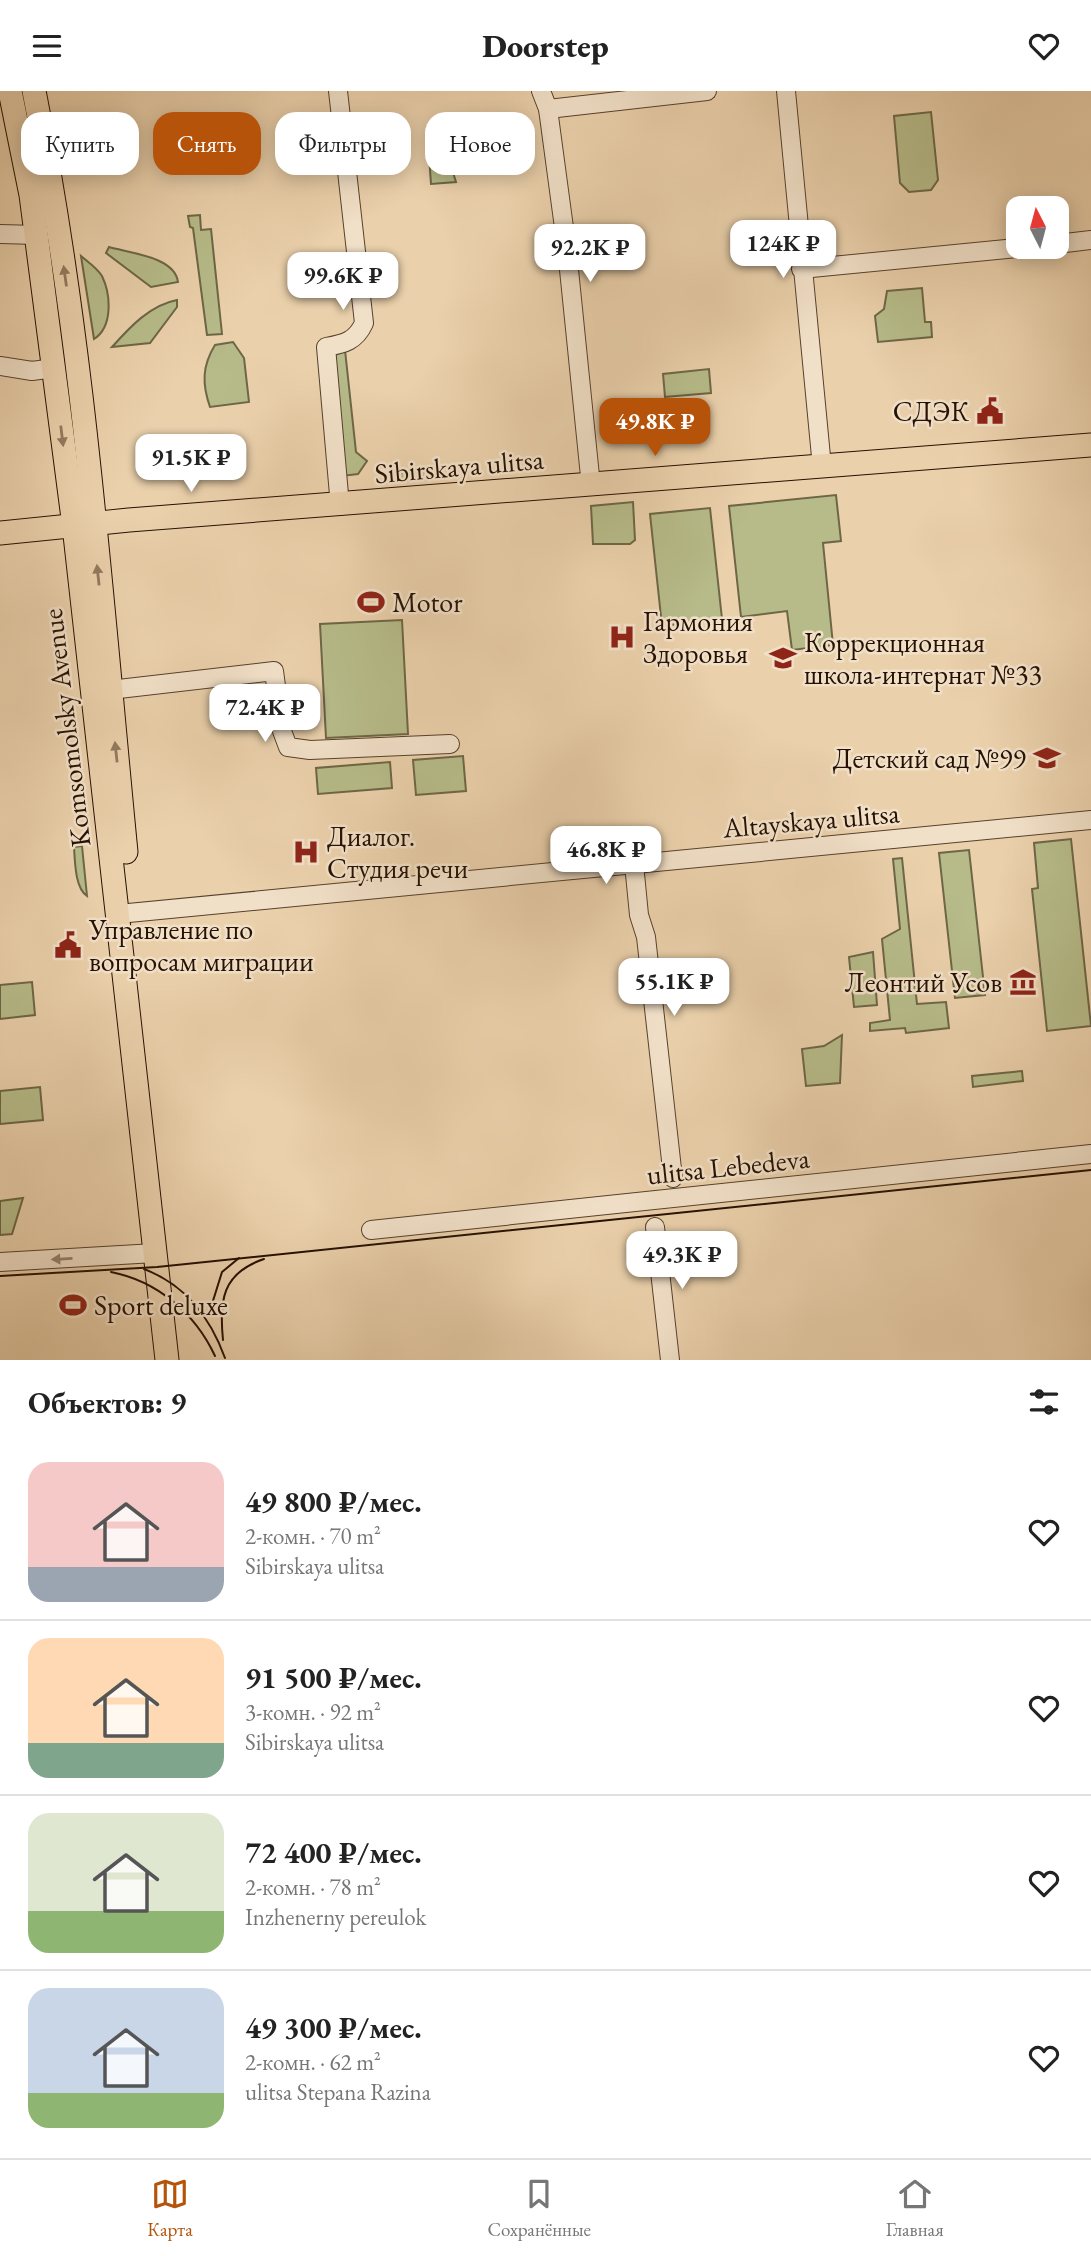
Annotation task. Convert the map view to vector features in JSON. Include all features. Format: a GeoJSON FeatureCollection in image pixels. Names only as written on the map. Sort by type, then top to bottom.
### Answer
{"type":"FeatureCollection","features":[{"type":"Feature","properties":{"kind":"main road","name":"Komsomolsky Avenue"},"geometry":{"type":"LineString","coordinates":[[10,91],[37,235],[54,368],[110,690],[125,913],[167,1360]]}},
{"type":"Feature","properties":{"kind":"main road","name":"Komsomolsky Avenue"},"geometry":{"type":"LineString","coordinates":[[34,91],[51,179],[75,343],[83,525],[125,913],[179,1360]]}},
{"type":"Feature","properties":{"kind":"main road","name":"Sibirskaya ulitsa"},"geometry":{"type":"LineString","coordinates":[[0,533],[1091,445]]}},
{"type":"Feature","properties":{"kind":"street"},"geometry":{"type":"LineString","coordinates":[[338,91],[364,323],[359,335],[348,343],[326,347],[340,506]]}},
{"type":"Feature","properties":{"kind":"street"},"geometry":{"type":"LineString","coordinates":[[541,91],[548,109],[591,486]]}},
{"type":"Feature","properties":{"kind":"street"},"geometry":{"type":"LineString","coordinates":[[548,109],[707,91]]}},
{"type":"Feature","properties":{"kind":"street"},"geometry":{"type":"LineString","coordinates":[[786,91],[822,467]]}},
{"type":"Feature","properties":{"kind":"street"},"geometry":{"type":"LineString","coordinates":[[0,233],[37,235]]}},
{"type":"Feature","properties":{"kind":"street"},"geometry":{"type":"LineString","coordinates":[[1069,243],[1091,240]]}},
{"type":"Feature","properties":{"kind":"street"},"geometry":{"type":"LineString","coordinates":[[801,269],[1006,249]]}},
{"type":"Feature","properties":{"kind":"street"},"geometry":{"type":"LineString","coordinates":[[0,366],[32,371],[54,368]]}},
{"type":"Feature","properties":{"kind":"street"},"geometry":{"type":"LineString","coordinates":[[110,690],[274,671],[282,731],[288,747],[310,750],[450,744]]}},
{"type":"Feature","properties":{"kind":"street","name":"Altayskaya ulitsa"},"geometry":{"type":"LineString","coordinates":[[125,913],[1091,820]]}},
{"type":"Feature","properties":{"kind":"street"},"geometry":{"type":"LineString","coordinates":[[634,864],[639,915],[646,937],[673,1178]]}},
{"type":"Feature","properties":{"kind":"street","name":"ulitsa Lebedeva"},"geometry":{"type":"LineString","coordinates":[[371,1230],[1091,1154]]}},
{"type":"Feature","properties":{"kind":"street"},"geometry":{"type":"LineString","coordinates":[[655,1227],[670,1360]]}},
{"type":"Feature","properties":{"kind":"street"},"geometry":{"type":"LineString","coordinates":[[0,1262],[155,1253]]}},
{"type":"Feature","properties":{"kind":"green space"},"geometry":{"type":"Polygon","coordinates":[[[931,112],[938,180],[931,190],[909,192],[900,183],[894,116],[931,112]]]}},
{"type":"Feature","properties":{"kind":"green space"},"geometry":{"type":"Polygon","coordinates":[[[430,175],[454,175],[456,182],[431,184],[430,175]]]}},
{"type":"Feature","properties":{"kind":"green space"},"geometry":{"type":"Polygon","coordinates":[[[200,215],[201,230],[211,229],[222,334],[207,335],[193,228],[190,227],[188,216],[200,215]]]}},
{"type":"Feature","properties":{"kind":"green space"},"geometry":{"type":"Polygon","coordinates":[[[109,247],[160,262],[169,267],[178,282],[151,287],[106,253],[109,247]]]}},
{"type":"Feature","properties":{"kind":"green space"},"geometry":{"type":"Polygon","coordinates":[[[81,256],[100,273],[107,292],[105,327],[94,339],[81,256]]]}},
{"type":"Feature","properties":{"kind":"green space"},"geometry":{"type":"Polygon","coordinates":[[[922,288],[925,322],[931,322],[932,337],[878,342],[875,316],[884,309],[887,291],[922,288]]]}},
{"type":"Feature","properties":{"kind":"green space"},"geometry":{"type":"Polygon","coordinates":[[[177,300],[177,307],[150,343],[112,347],[149,312],[177,300]]]}},
{"type":"Feature","properties":{"kind":"green space"},"geometry":{"type":"Polygon","coordinates":[[[233,342],[244,358],[249,402],[210,407],[205,383],[208,360],[215,345],[233,342]]]}},
{"type":"Feature","properties":{"kind":"green space"},"geometry":{"type":"Polygon","coordinates":[[[345,350],[356,452],[367,461],[358,474],[342,476],[328,352],[345,350]]]}},
{"type":"Feature","properties":{"kind":"green space"},"geometry":{"type":"Polygon","coordinates":[[[709,369],[711,393],[665,397],[663,374],[709,369]]]}},
{"type":"Feature","properties":{"kind":"green space"},"geometry":{"type":"Polygon","coordinates":[[[438,469],[439,478],[385,483],[384,474],[438,469]]]}},
{"type":"Feature","properties":{"kind":"green space"},"geometry":{"type":"Polygon","coordinates":[[[836,495],[841,541],[823,543],[833,645],[792,650],[787,611],[741,617],[729,506],[836,495]]]}},
{"type":"Feature","properties":{"kind":"green space"},"geometry":{"type":"Polygon","coordinates":[[[633,502],[635,540],[630,544],[593,544],[591,506],[633,502]]]}},
{"type":"Feature","properties":{"kind":"green space"},"geometry":{"type":"Polygon","coordinates":[[[710,508],[722,619],[662,626],[650,514],[710,508]]]}},
{"type":"Feature","properties":{"kind":"green space"},"geometry":{"type":"Polygon","coordinates":[[[402,620],[408,734],[326,738],[320,624],[402,620]]]}},
{"type":"Feature","properties":{"kind":"green space"},"geometry":{"type":"Polygon","coordinates":[[[463,756],[466,791],[416,795],[413,760],[463,756]]]}},
{"type":"Feature","properties":{"kind":"green space"},"geometry":{"type":"Polygon","coordinates":[[[390,762],[392,788],[318,794],[316,768],[390,762]]]}},
{"type":"Feature","properties":{"kind":"green space"},"geometry":{"type":"Polygon","coordinates":[[[1071,839],[1091,1026],[1047,1031],[1032,889],[1038,888],[1034,843],[1071,839]]]}},
{"type":"Feature","properties":{"kind":"green space"},"geometry":{"type":"Polygon","coordinates":[[[82,846],[87,896],[80,887],[75,867],[74,847],[82,846]]]}},
{"type":"Feature","properties":{"kind":"green space"},"geometry":{"type":"Polygon","coordinates":[[[969,850],[985,995],[955,998],[939,853],[969,850]]]}},
{"type":"Feature","properties":{"kind":"green space"},"geometry":{"type":"Polygon","coordinates":[[[902,858],[917,1004],[946,1002],[949,1028],[906,1033],[905,1028],[870,1031],[870,1023],[890,1020],[882,939],[900,929],[893,859],[902,858]]]}},
{"type":"Feature","properties":{"kind":"green space"},"geometry":{"type":"Polygon","coordinates":[[[873,952],[877,1005],[854,1007],[849,957],[873,952]]]}},
{"type":"Feature","properties":{"kind":"green space"},"geometry":{"type":"Polygon","coordinates":[[[32,982],[35,1015],[0,1019],[0,985],[32,982]]]}},
{"type":"Feature","properties":{"kind":"green space"},"geometry":{"type":"Polygon","coordinates":[[[842,1035],[840,1083],[806,1086],[802,1049],[824,1046],[842,1035]]]}},
{"type":"Feature","properties":{"kind":"green space"},"geometry":{"type":"Polygon","coordinates":[[[1022,1071],[1023,1081],[973,1087],[972,1076],[1022,1071]]]}},
{"type":"Feature","properties":{"kind":"green space"},"geometry":{"type":"Polygon","coordinates":[[[40,1087],[43,1120],[0,1124],[0,1091],[40,1087]]]}},
{"type":"Feature","properties":{"kind":"green space"},"geometry":{"type":"Polygon","coordinates":[[[23,1198],[12,1234],[0,1235],[0,1201],[23,1198]]]}},
{"type":"Feature","properties":{"kind":"tram line"},"geometry":{"type":"LineString","coordinates":[[0,1276],[157,1267],[1091,1170]]}},
{"type":"Feature","properties":{"kind":"tram line"},"geometry":{"type":"LineString","coordinates":[[212,1304],[222,1272],[239,1258]]}},
{"type":"Feature","properties":{"kind":"tram line"},"geometry":{"type":"LineString","coordinates":[[223,1340],[222,1313],[226,1290],[239,1272],[264,1259]]}},
{"type":"Feature","properties":{"kind":"tram line"},"geometry":{"type":"LineString","coordinates":[[144,1269],[172,1284],[195,1304],[212,1329],[225,1358]]}},
{"type":"Feature","properties":{"kind":"tram line"},"geometry":{"type":"LineString","coordinates":[[111,1272],[144,1283],[173,1301],[197,1326],[215,1356]]}},
{"type":"Feature","properties":{"kind":"place","name":"СДЭК"},"geometry":{"type":"Point","coordinates":[990,411]}},
{"type":"Feature","properties":{"kind":"place","name":"Motor"},"geometry":{"type":"Point","coordinates":[371,602]}},
{"type":"Feature","properties":{"kind":"place","name":"Гармония Здоровья"},"geometry":{"type":"Point","coordinates":[622,637]}},
{"type":"Feature","properties":{"kind":"place","name":"Коррекционная школа-интернат №33"},"geometry":{"type":"Point","coordinates":[783,658]}},
{"type":"Feature","properties":{"kind":"place","name":"Детский сад №99"},"geometry":{"type":"Point","coordinates":[1047,758]}},
{"type":"Feature","properties":{"kind":"place","name":"Диалог. Студия речи"},"geometry":{"type":"Point","coordinates":[306,852]}},
{"type":"Feature","properties":{"kind":"place","name":"Управление по вопросам миграции"},"geometry":{"type":"Point","coordinates":[68,945]}},
{"type":"Feature","properties":{"kind":"place","name":"Леонтий Усов"},"geometry":{"type":"Point","coordinates":[1023,982]}},
{"type":"Feature","properties":{"kind":"place","name":"Sport deluxe"},"geometry":{"type":"Point","coordinates":[73,1305]}}]}
